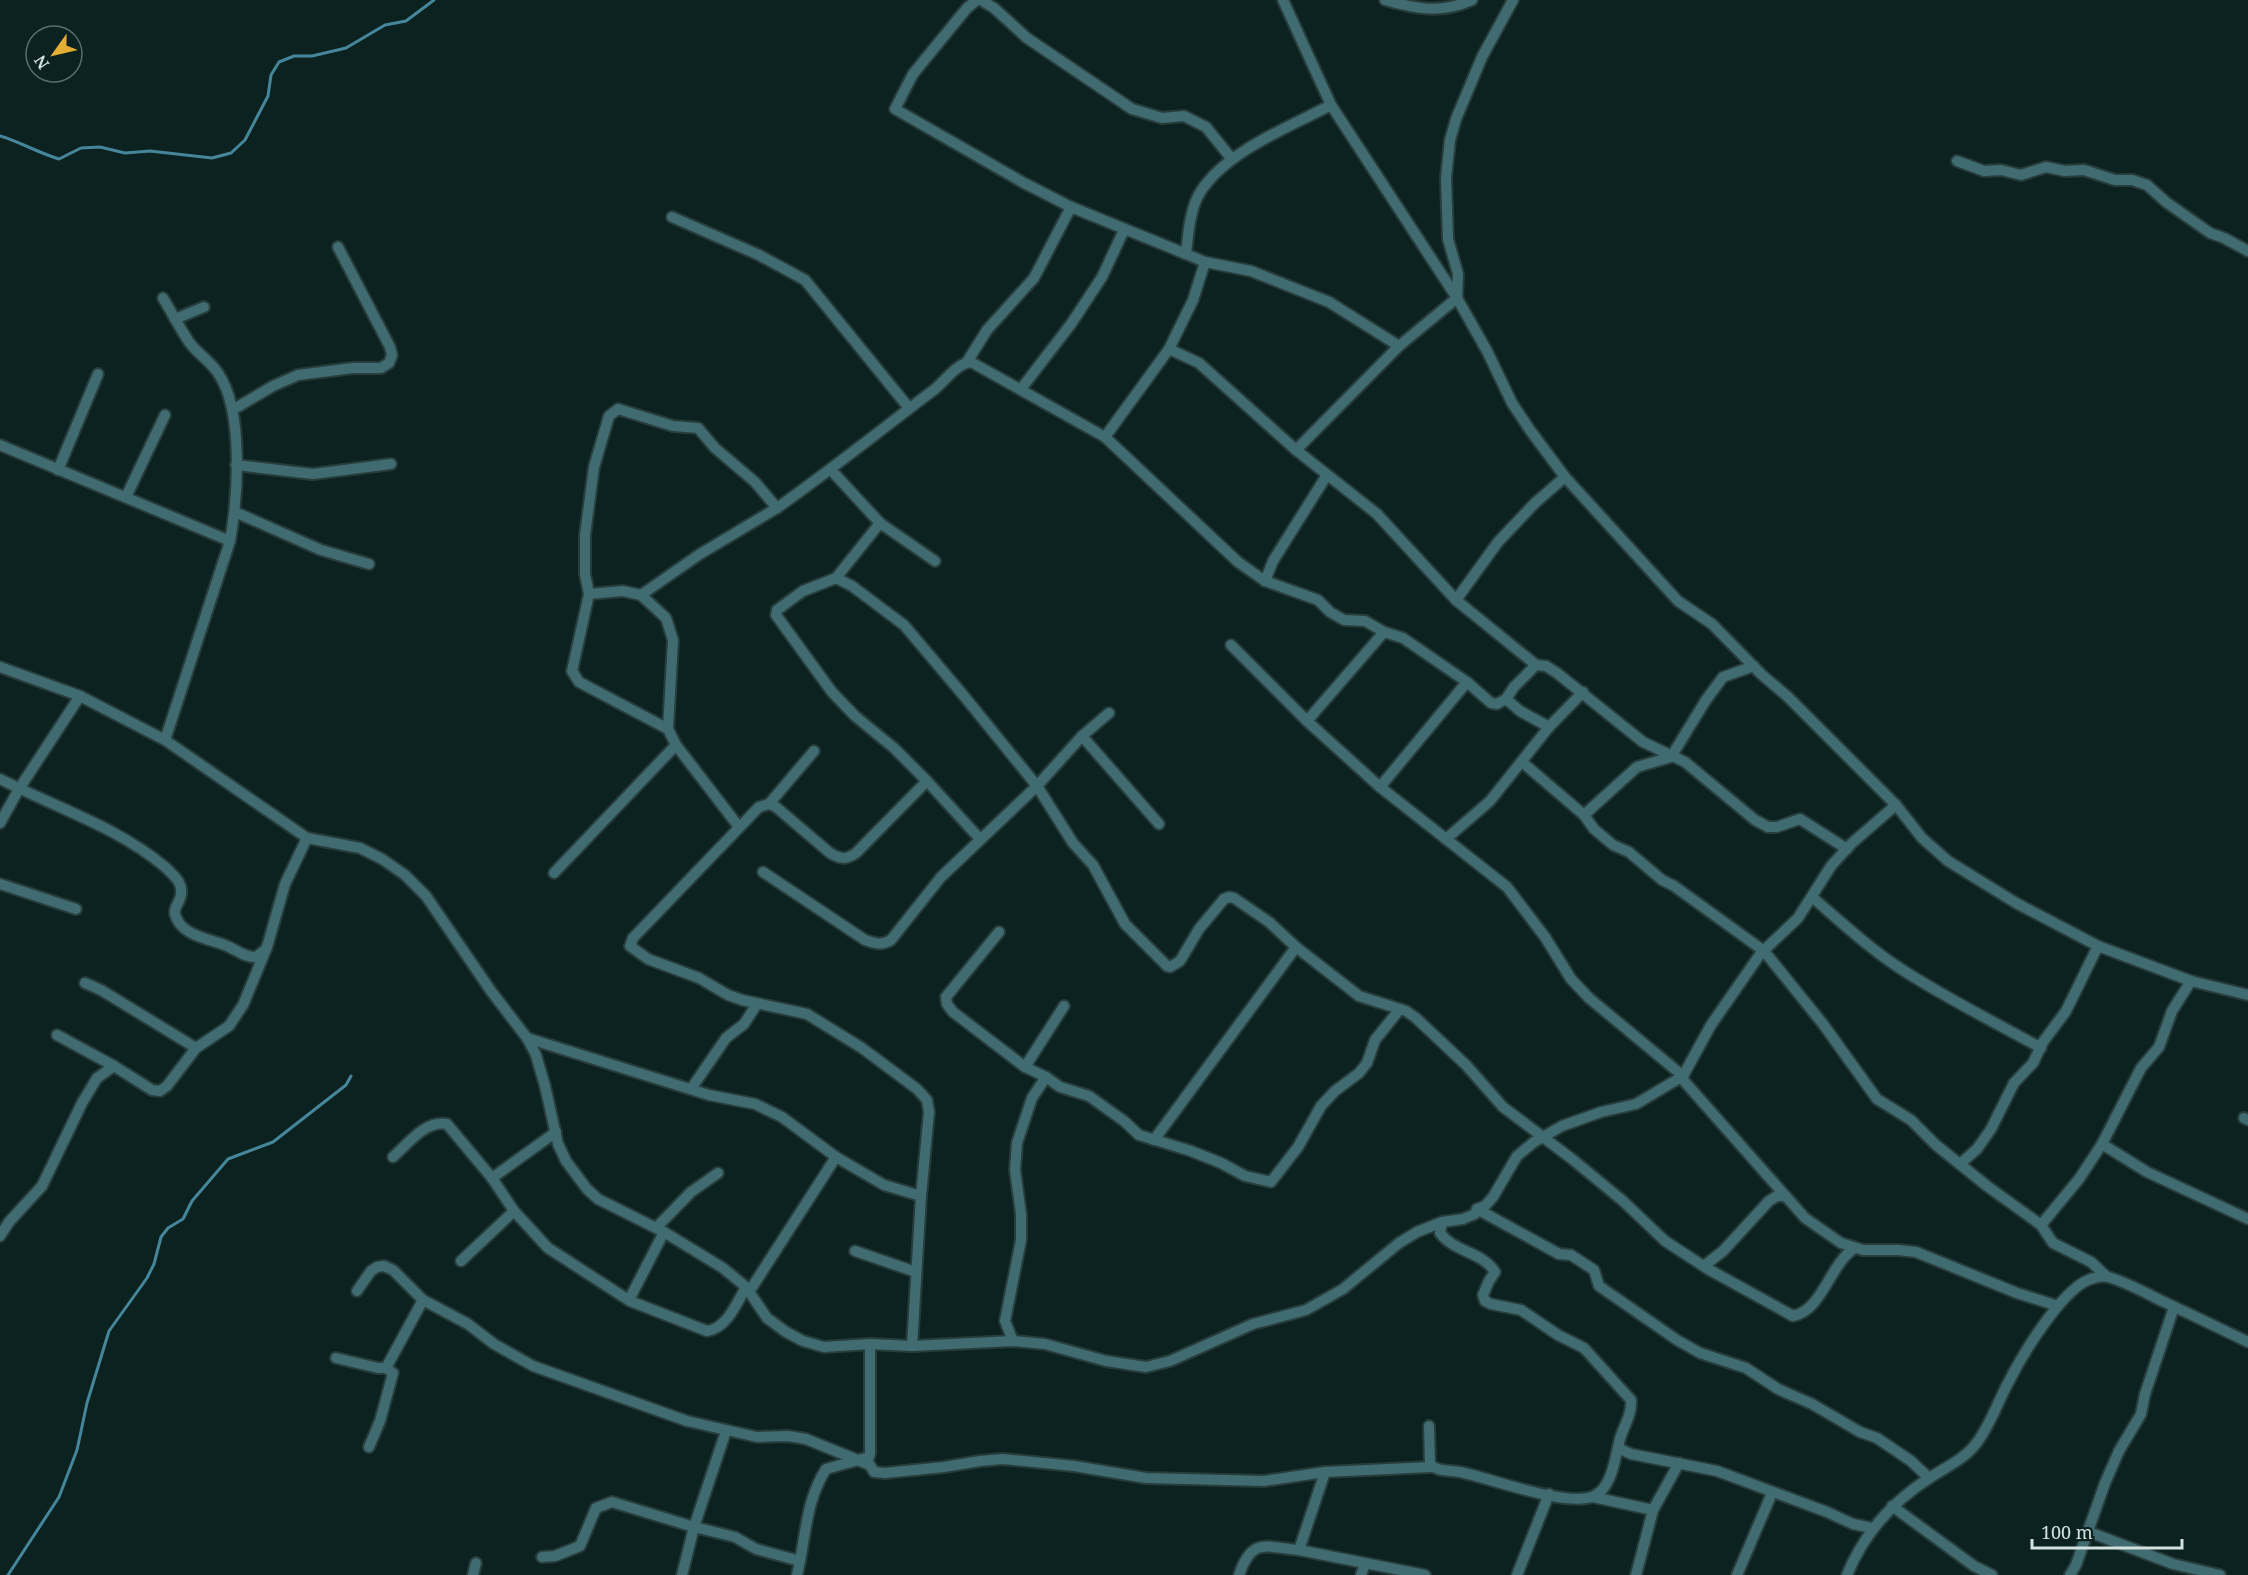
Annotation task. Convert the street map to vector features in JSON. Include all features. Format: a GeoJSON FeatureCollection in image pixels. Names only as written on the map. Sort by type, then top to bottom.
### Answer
{"type":"FeatureCollection","features":[{"type":"Feature","properties":{"kind":"street"},"geometry":{"type":"LineString","coordinates":[[1231,158],[1206,127],[1184,116],[1162,118],[1132,109],[1027,38],[994,8],[979,0],[966,8],[913,74],[896,109],[1024,183],[1071,207],[1205,262],[1251,271],[1329,302],[1399,346]]}},
{"type":"Feature","properties":{"kind":"street"},"geometry":{"type":"LineString","coordinates":[[1283,0],[1331,105],[1457,298],[1487,351],[1512,403],[1564,477],[1678,601],[1712,624],[1787,696],[1896,805],[1922,838],[1948,861],[2016,903],[2098,946],[2191,981],[2248,995]]}},
{"type":"Feature","properties":{"kind":"street"},"geometry":{"type":"LineString","coordinates":[[1385,0],[1424,10],[1456,7],[1472,0]]}},
{"type":"Feature","properties":{"kind":"street"},"geometry":{"type":"LineString","coordinates":[[1296,450],[1399,346],[1457,298],[1458,274],[1448,239],[1446,178],[1450,140],[1456,119],[1482,57],[1513,0]]}},
{"type":"Feature","properties":{"kind":"street"},"geometry":{"type":"LineString","coordinates":[[1186,254],[1190,222],[1200,192],[1231,158],[1331,105]]}},
{"type":"Feature","properties":{"kind":"street"},"geometry":{"type":"LineString","coordinates":[[1957,161],[1984,171],[2001,170],[2021,175],[2046,167],[2065,171],[2084,170],[2115,180],[2132,180],[2147,185],[2166,202],[2210,233],[2248,251]]}},
{"type":"Feature","properties":{"kind":"street"},"geometry":{"type":"LineString","coordinates":[[641,595],[700,554],[777,508],[831,470],[967,362],[987,330],[1034,278],[1071,207]]}},
{"type":"Feature","properties":{"kind":"street"},"geometry":{"type":"LineString","coordinates":[[672,217],[759,255],[805,280],[909,408]]}},
{"type":"Feature","properties":{"kind":"street"},"geometry":{"type":"LineString","coordinates":[[1021,389],[1071,324],[1102,277],[1124,230]]}},
{"type":"Feature","properties":{"kind":"street"},"geometry":{"type":"LineString","coordinates":[[234,409],[273,386],[298,375],[353,368],[381,368],[389,363],[392,355],[390,347],[338,247]]}},
{"type":"Feature","properties":{"kind":"street"},"geometry":{"type":"LineString","coordinates":[[1105,437],[1169,349],[1193,300],[1205,262]]}},
{"type":"Feature","properties":{"kind":"street"},"geometry":{"type":"LineString","coordinates":[[163,298],[190,344],[218,373],[234,409],[236,465],[235,512],[230,541],[165,740]]}},
{"type":"Feature","properties":{"kind":"street"},"geometry":{"type":"LineString","coordinates":[[175,319],[204,307]]}},
{"type":"Feature","properties":{"kind":"street"},"geometry":{"type":"LineString","coordinates":[[1169,349],[1199,363],[1296,450],[1377,514],[1456,600],[1536,665],[1546,666],[1583,692],[1643,742],[1685,762],[1755,820],[1768,827],[1777,827],[1800,819],[1847,849]]}},
{"type":"Feature","properties":{"kind":"street"},"geometry":{"type":"LineString","coordinates":[[967,362],[978,365],[1105,437],[1238,562],[1265,580],[1318,600],[1329,612],[1344,620],[1365,621],[1384,632],[1403,638],[1467,682],[1491,703],[1497,704],[1506,699],[1536,665]]}},
{"type":"Feature","properties":{"kind":"street"},"geometry":{"type":"LineString","coordinates":[[58,470],[98,374]]}},
{"type":"Feature","properties":{"kind":"street"},"geometry":{"type":"LineString","coordinates":[[668,729],[579,682],[572,671],[589,594],[585,574],[585,535],[594,467],[609,416],[613,411],[625,410],[673,426],[698,428],[715,448],[755,482],[777,508]]}},
{"type":"Feature","properties":{"kind":"street"},"geometry":{"type":"LineString","coordinates":[[126,497],[165,415]]}},
{"type":"Feature","properties":{"kind":"street"},"geometry":{"type":"LineString","coordinates":[[0,445],[230,541]]}},
{"type":"Feature","properties":{"kind":"street"},"geometry":{"type":"LineString","coordinates":[[236,465],[314,474],[391,464]]}},
{"type":"Feature","properties":{"kind":"street"},"geometry":{"type":"LineString","coordinates":[[831,470],[880,523],[935,561]]}},
{"type":"Feature","properties":{"kind":"street"},"geometry":{"type":"LineString","coordinates":[[1265,580],[1273,561],[1327,475]]}},
{"type":"Feature","properties":{"kind":"street"},"geometry":{"type":"LineString","coordinates":[[1456,600],[1498,542],[1535,503],[1564,477]]}},
{"type":"Feature","properties":{"kind":"street"},"geometry":{"type":"LineString","coordinates":[[235,512],[321,549],[369,564]]}},
{"type":"Feature","properties":{"kind":"street"},"geometry":{"type":"LineString","coordinates":[[880,523],[836,578],[802,591],[777,610],[776,615],[840,700],[855,716],[894,748],[980,839]]}},
{"type":"Feature","properties":{"kind":"street"},"geometry":{"type":"LineString","coordinates":[[836,578],[852,586],[904,625],[1037,786],[1073,843],[1093,865],[1125,924],[1167,966],[1170,967],[1180,961],[1211,914],[1224,899],[1229,897],[1269,922],[1296,947],[1359,996],[1407,1011],[1416,1018],[1466,1065],[1503,1107],[1623,1201],[1665,1241],[1704,1266],[1793,1316],[1797,1316],[1812,1304],[1843,1258],[1855,1248]]}},
{"type":"Feature","properties":{"kind":"street"},"geometry":{"type":"LineString","coordinates":[[589,594],[623,591],[641,595],[666,618],[674,640],[668,729],[676,745],[739,827]]}},
{"type":"Feature","properties":{"kind":"street"},"geometry":{"type":"LineString","coordinates":[[1307,721],[1384,632]]}},
{"type":"Feature","properties":{"kind":"street"},"geometry":{"type":"LineString","coordinates":[[1231,645],[1307,721],[1380,787],[1507,887],[1545,937],[1571,979],[1589,998],[1683,1076],[1684,1081],[1805,1218],[1841,1243],[1855,1248],[1916,1252],[2017,1293],[2058,1306]]}},
{"type":"Feature","properties":{"kind":"street"},"geometry":{"type":"LineString","coordinates":[[1584,815],[1637,767],[1671,757],[1723,677],[1754,666]]}},
{"type":"Feature","properties":{"kind":"street"},"geometry":{"type":"LineString","coordinates":[[0,667],[80,696],[165,740],[308,838],[360,848],[382,859],[405,875],[426,896],[491,992],[527,1038],[536,1055],[558,1144],[566,1161],[587,1189],[598,1199],[660,1231],[723,1268],[748,1290],[767,1318],[803,1341],[824,1347],[1013,1341],[1045,1344],[1106,1361],[1146,1366],[1170,1361],[1253,1324],[1306,1310],[1323,1302],[1417,1232],[1442,1222],[1463,1219],[1475,1214],[1477,1209],[1485,1206],[1493,1197],[1526,1147],[1562,1126],[1601,1112],[1636,1104],[1683,1076],[1712,1025],[1764,951],[1798,918],[1832,866],[1847,849],[1896,805]]}},
{"type":"Feature","properties":{"kind":"street"},"geometry":{"type":"LineString","coordinates":[[1380,787],[1467,682]]}},
{"type":"Feature","properties":{"kind":"street"},"geometry":{"type":"LineString","coordinates":[[1446,839],[1490,801],[1549,727],[1583,692]]}},
{"type":"Feature","properties":{"kind":"street"},"geometry":{"type":"LineString","coordinates":[[0,823],[19,789],[80,696]]}},
{"type":"Feature","properties":{"kind":"street"},"geometry":{"type":"LineString","coordinates":[[1506,699],[1520,711],[1549,727]]}},
{"type":"Feature","properties":{"kind":"street"},"geometry":{"type":"LineString","coordinates":[[763,872],[866,940],[885,944],[891,940],[941,877],[1037,786],[1082,736],[1109,713]]}},
{"type":"Feature","properties":{"kind":"street"},"geometry":{"type":"LineString","coordinates":[[1082,736],[1159,824]]}},
{"type":"Feature","properties":{"kind":"street"},"geometry":{"type":"LineString","coordinates":[[554,873],[676,745]]}},
{"type":"Feature","properties":{"kind":"street"},"geometry":{"type":"LineString","coordinates":[[814,750],[769,804],[759,807],[739,827],[633,938],[630,946],[648,958],[699,978],[715,990],[757,1004],[807,1014],[862,1048],[917,1089],[927,1100],[929,1112],[921,1196],[912,1346]]}},
{"type":"Feature","properties":{"kind":"street"},"geometry":{"type":"LineString","coordinates":[[1522,762],[1584,815],[1594,829],[1613,845],[1629,852],[1662,880],[1674,886],[1764,951],[1823,1024],[1877,1099],[1911,1120],[1960,1164],[2041,1225],[2053,1243],[2091,1262],[2106,1276],[2248,1342]]}},
{"type":"Feature","properties":{"kind":"street"},"geometry":{"type":"LineString","coordinates":[[0,779],[101,827],[164,866],[179,881],[182,888],[175,910],[176,915],[179,921],[195,936],[225,945],[251,957],[256,957],[267,947]]}},
{"type":"Feature","properties":{"kind":"street"},"geometry":{"type":"LineString","coordinates":[[769,804],[776,807],[830,853],[840,858],[848,858],[856,854],[927,781]]}},
{"type":"Feature","properties":{"kind":"street"},"geometry":{"type":"LineString","coordinates":[[57,1035],[152,1090],[160,1091],[167,1086],[196,1048],[220,1033],[238,1014],[267,947],[285,884],[308,838]]}},
{"type":"Feature","properties":{"kind":"street"},"geometry":{"type":"LineString","coordinates":[[0,884],[76,909]]}},
{"type":"Feature","properties":{"kind":"street"},"geometry":{"type":"LineString","coordinates":[[1812,897],[1856,935],[1901,968],[1943,995],[2041,1048]]}},
{"type":"Feature","properties":{"kind":"street"},"geometry":{"type":"LineString","coordinates":[[999,932],[946,997],[952,1012],[1025,1067],[1060,1087],[1089,1096],[1124,1121],[1139,1135],[1202,1155],[1255,1179],[1271,1182],[1298,1147],[1322,1106],[1335,1091],[1359,1073],[1367,1063],[1375,1040],[1400,1009]]}},
{"type":"Feature","properties":{"kind":"street"},"geometry":{"type":"LineString","coordinates":[[1960,1164],[1977,1149],[1991,1130],[2014,1083],[2033,1063],[2066,1011],[2098,946]]}},
{"type":"Feature","properties":{"kind":"street"},"geometry":{"type":"LineString","coordinates":[[1154,1140],[1296,947]]}},
{"type":"Feature","properties":{"kind":"street"},"geometry":{"type":"LineString","coordinates":[[2041,1225],[2079,1179],[2102,1144],[2141,1068],[2159,1047],[2172,1011],[2191,981]]}},
{"type":"Feature","properties":{"kind":"street"},"geometry":{"type":"LineString","coordinates":[[85,983],[101,990],[196,1048]]}},
{"type":"Feature","properties":{"kind":"street"},"geometry":{"type":"LineString","coordinates":[[691,1089],[726,1038],[744,1024],[757,1004]]}},
{"type":"Feature","properties":{"kind":"street"},"geometry":{"type":"LineString","coordinates":[[1025,1067],[1064,1006]]}},
{"type":"Feature","properties":{"kind":"street"},"geometry":{"type":"LineString","coordinates":[[527,1038],[724,1099],[755,1104],[782,1117],[836,1157],[884,1185],[921,1196]]}},
{"type":"Feature","properties":{"kind":"street"},"geometry":{"type":"LineString","coordinates":[[1,1233],[42,1186],[82,1103],[97,1078],[114,1066]]}},
{"type":"Feature","properties":{"kind":"street"},"geometry":{"type":"LineString","coordinates":[[1013,1341],[1005,1321],[1021,1240],[1021,1214],[1015,1170],[1017,1143],[1032,1098],[1046,1077]]}},
{"type":"Feature","properties":{"kind":"street"},"geometry":{"type":"LineString","coordinates":[[393,1157],[432,1124],[447,1124],[492,1178],[514,1211],[549,1248],[628,1300],[707,1331],[713,1330],[724,1322],[748,1290],[836,1157]]}},
{"type":"Feature","properties":{"kind":"street"},"geometry":{"type":"LineString","coordinates":[[492,1178],[556,1132]]}},
{"type":"Feature","properties":{"kind":"street"},"geometry":{"type":"LineString","coordinates":[[2102,1144],[2147,1172],[2248,1219]]}},
{"type":"Feature","properties":{"kind":"street"},"geometry":{"type":"LineString","coordinates":[[628,1300],[660,1231],[691,1192],[718,1173]]}},
{"type":"Feature","properties":{"kind":"street"},"geometry":{"type":"LineString","coordinates":[[1704,1266],[1723,1251],[1769,1201],[1777,1196],[1785,1196]]}},
{"type":"Feature","properties":{"kind":"street"},"geometry":{"type":"LineString","coordinates":[[1477,1209],[1559,1254],[1570,1255],[1593,1270],[1599,1286],[1677,1341],[1700,1353],[1746,1368],[1792,1397],[1812,1404],[1860,1432],[1877,1437],[1911,1461],[1929,1478]]}},
{"type":"Feature","properties":{"kind":"street"},"geometry":{"type":"LineString","coordinates":[[461,1261],[514,1211]]}},
{"type":"Feature","properties":{"kind":"street"},"geometry":{"type":"LineString","coordinates":[[1442,1222],[1440,1233],[1444,1239],[1486,1262],[1495,1272],[1483,1295],[1485,1300],[1491,1304],[1521,1310],[1558,1335],[1584,1348],[1631,1400],[1631,1414],[1611,1473],[1593,1497]]}},
{"type":"Feature","properties":{"kind":"street"},"geometry":{"type":"LineString","coordinates":[[855,1251],[916,1272]]}},
{"type":"Feature","properties":{"kind":"street"},"geometry":{"type":"LineString","coordinates":[[357,1292],[371,1271],[384,1266],[393,1270],[423,1300],[468,1324],[494,1344],[533,1366],[687,1421],[757,1437],[788,1436],[806,1439],[854,1460],[869,1461]]}},
{"type":"Feature","properties":{"kind":"street"},"geometry":{"type":"LineString","coordinates":[[1847,1575],[1854,1558],[1872,1528],[1892,1506],[1929,1478],[1964,1457],[1975,1446],[2020,1361],[2058,1306],[2080,1284],[2092,1278],[2106,1276]]}},
{"type":"Feature","properties":{"kind":"street"},"geometry":{"type":"LineString","coordinates":[[386,1368],[423,1300]]}},
{"type":"Feature","properties":{"kind":"street"},"geometry":{"type":"LineString","coordinates":[[2070,1575],[2089,1532],[2105,1483],[2119,1451],[2141,1414],[2145,1394],[2175,1307]]}},
{"type":"Feature","properties":{"kind":"street"},"geometry":{"type":"LineString","coordinates":[[870,1344],[872,1448],[869,1461],[874,1472],[885,1473],[1003,1459],[1074,1466],[1146,1478],[1264,1481],[1325,1472],[1431,1467],[1549,1494],[1580,1498],[1593,1497],[1653,1510]]}},
{"type":"Feature","properties":{"kind":"street"},"geometry":{"type":"LineString","coordinates":[[336,1358],[386,1368],[393,1373],[380,1421],[369,1447]]}},
{"type":"Feature","properties":{"kind":"street"},"geometry":{"type":"LineString","coordinates":[[1429,1426],[1431,1467]]}},
{"type":"Feature","properties":{"kind":"street"},"geometry":{"type":"LineString","coordinates":[[682,1575],[694,1527],[726,1431]]}},
{"type":"Feature","properties":{"kind":"street"},"geometry":{"type":"LineString","coordinates":[[1618,1448],[1631,1454],[1717,1471],[1853,1524],[1872,1528]]}},
{"type":"Feature","properties":{"kind":"street"},"geometry":{"type":"LineString","coordinates":[[797,1575],[811,1499],[819,1480],[826,1469],[854,1460]]}},
{"type":"Feature","properties":{"kind":"street"},"geometry":{"type":"LineString","coordinates":[[1636,1575],[1653,1510],[1678,1463]]}},
{"type":"Feature","properties":{"kind":"street"},"geometry":{"type":"LineString","coordinates":[[1299,1550],[1325,1472]]}},
{"type":"Feature","properties":{"kind":"street"},"geometry":{"type":"LineString","coordinates":[[1737,1575],[1772,1493]]}},
{"type":"Feature","properties":{"kind":"street"},"geometry":{"type":"LineString","coordinates":[[1517,1575],[1549,1494]]}},
{"type":"Feature","properties":{"kind":"street"},"geometry":{"type":"LineString","coordinates":[[542,1557],[555,1556],[580,1546],[596,1508],[612,1502],[735,1537],[756,1549],[800,1561]]}},
{"type":"Feature","properties":{"kind":"street"},"geometry":{"type":"LineString","coordinates":[[1892,1506],[1974,1566],[1992,1575]]}},
{"type":"Feature","properties":{"kind":"street"},"geometry":{"type":"LineString","coordinates":[[2089,1532],[2173,1564],[2220,1575]]}},
{"type":"Feature","properties":{"kind":"street"},"geometry":{"type":"LineString","coordinates":[[1239,1575],[1245,1559],[1252,1550],[1261,1546],[1299,1550],[1425,1575]]}},
{"type":"Feature","properties":{"kind":"street"},"geometry":{"type":"LineString","coordinates":[[473,1575],[476,1563]]}},
{"type":"Feature","properties":{"kind":"street"},"geometry":{"type":"LineString","coordinates":[[1361,1575],[1365,1564]]}},
{"type":"Feature","properties":{"kind":"waterway"},"geometry":{"type":"LineString","coordinates":[[0,136],[59,159],[81,148],[100,147],[125,153],[150,151],[212,158],[231,153],[245,140],[268,96],[271,75],[279,62],[294,56],[312,56],[346,48],[385,25],[406,21],[434,0]]}},
{"type":"Feature","properties":{"kind":"waterway"},"geometry":{"type":"LineString","coordinates":[[8,1575],[59,1497],[77,1450],[87,1403],[109,1331],[147,1278],[154,1264],[161,1237],[168,1228],[183,1219],[192,1201],[228,1159],[273,1142],[346,1085],[351,1076]]}}]}
